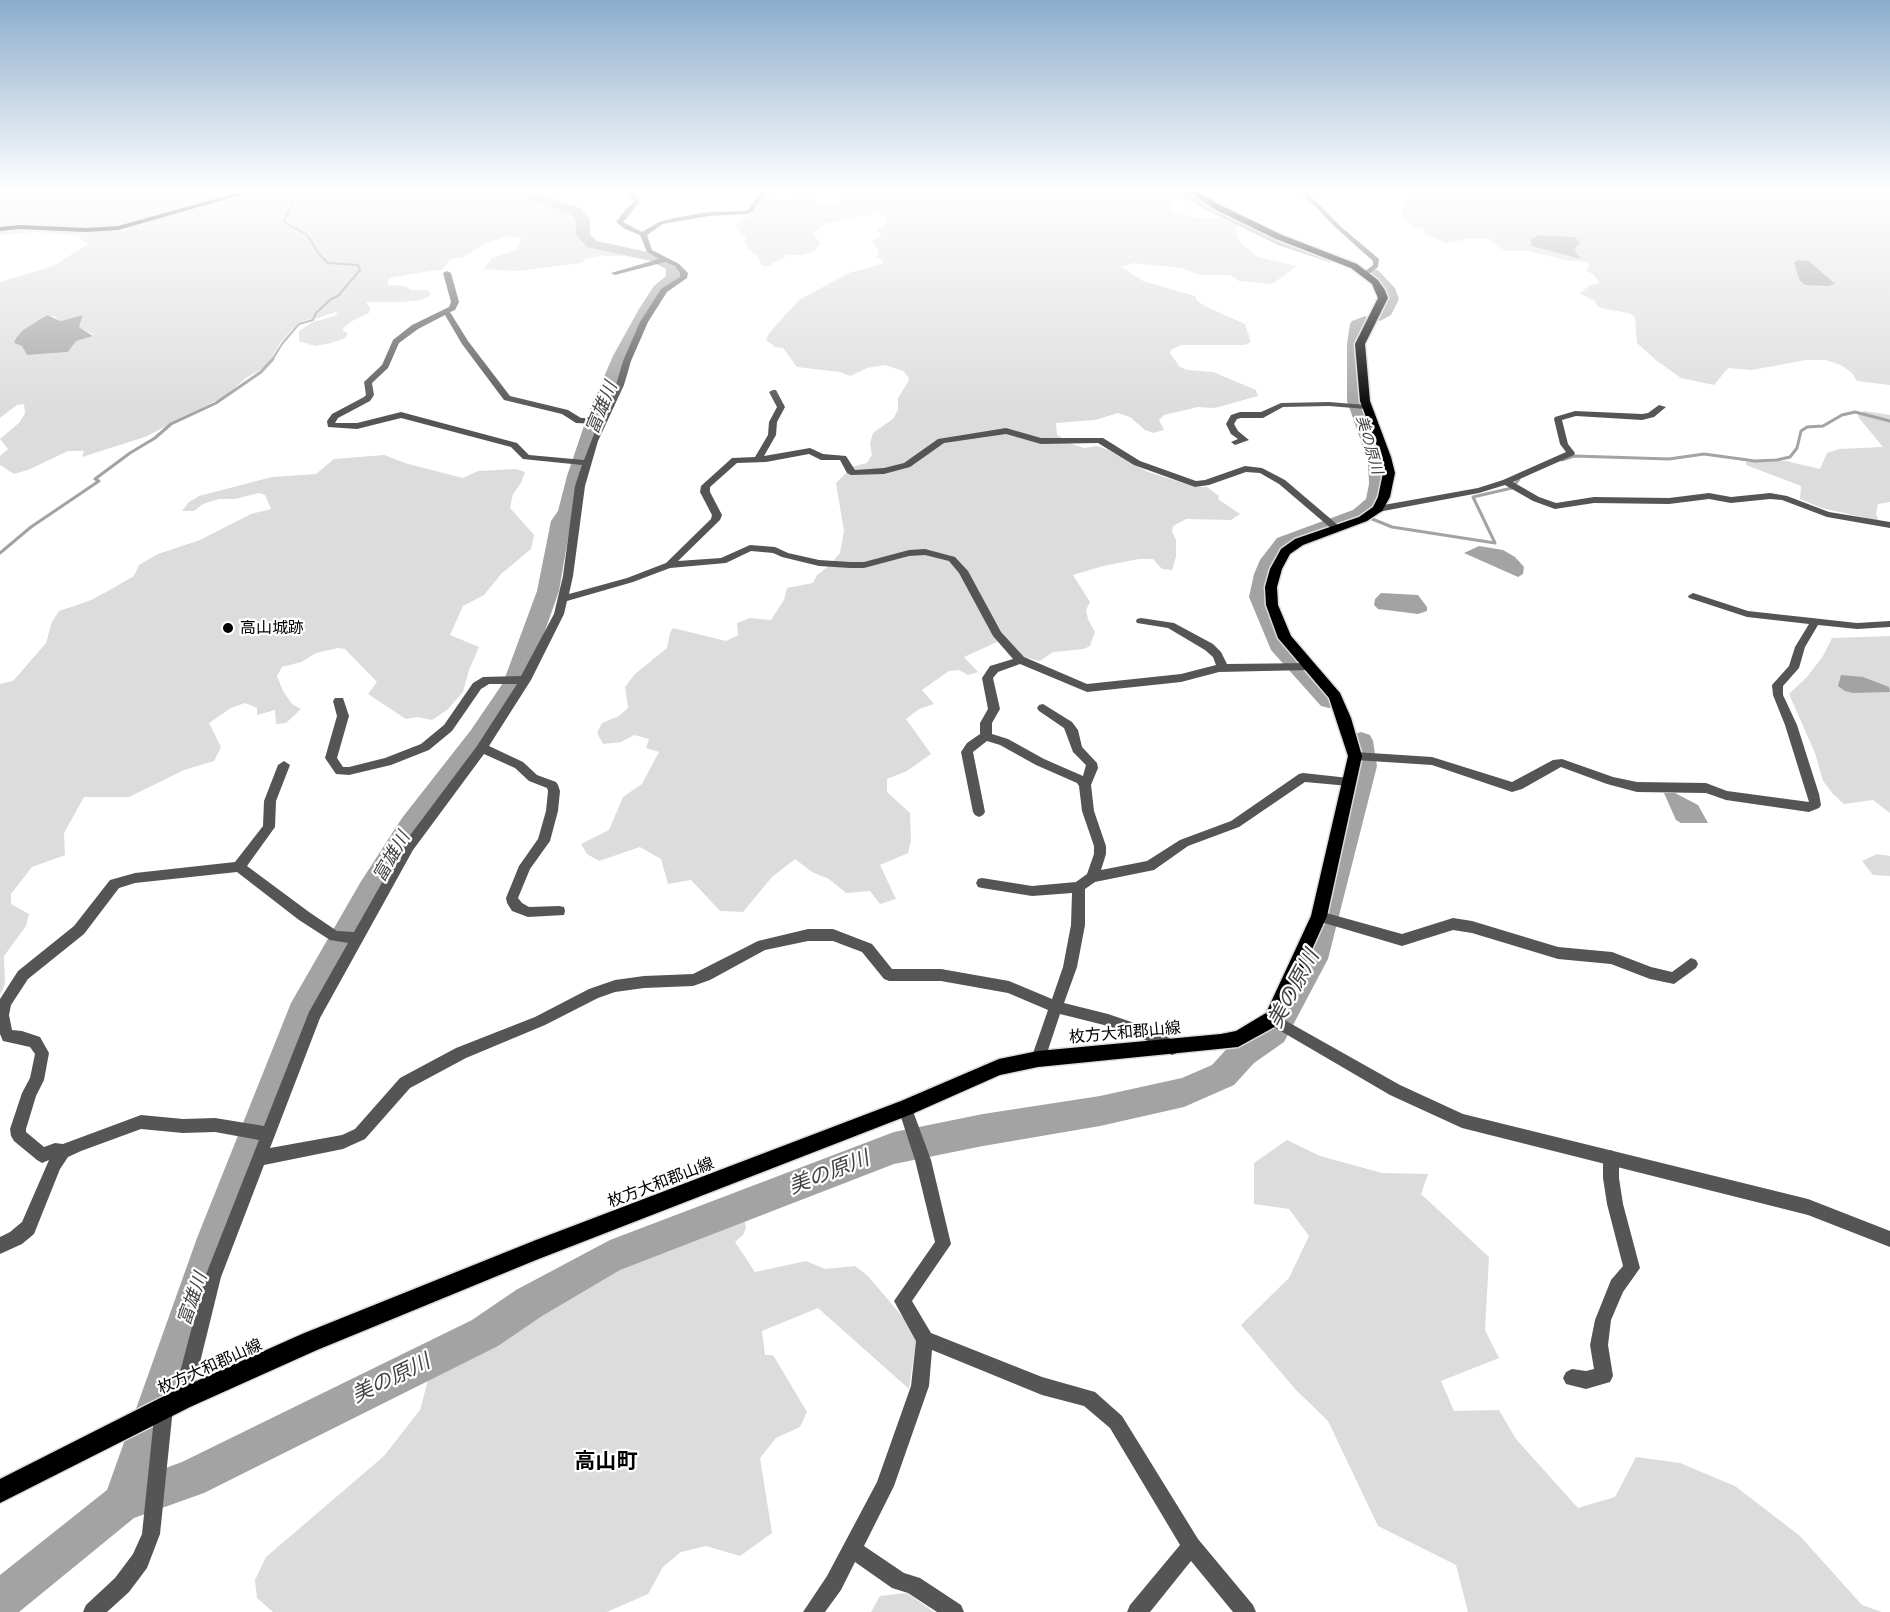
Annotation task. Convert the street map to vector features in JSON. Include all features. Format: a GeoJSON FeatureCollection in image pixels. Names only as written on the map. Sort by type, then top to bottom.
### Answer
{"type":"FeatureCollection","features":[{"type":"Feature","properties":{"kind":"main road"},"geometry":{"type":"LineString","coordinates":[[1272,1019],[1319,916],[1355,756],[1335,696],[1285,638],[1272,605],[1271,587],[1276,569],[1285,552],[1299,542],[1363,519],[1378,509],[1388,486],[1389,473],[1386,457],[1366,407],[1360,344],[1383,298],[1382,290],[1365,273],[1349,264]]}},
{"type":"Feature","properties":{"kind":"main road","name":"枚方大和郡山線"},"geometry":{"type":"LineString","coordinates":[[0,1491],[182,1399],[310,1342],[536,1250],[905,1108],[999,1067],[1038,1059],[1172,1048],[1238,1039],[1272,1019]]}},
{"type":"Feature","properties":{"kind":"street"},"geometry":{"type":"LineString","coordinates":[[615,273],[648,264]]}},
{"type":"Feature","properties":{"kind":"street"},"geometry":{"type":"LineString","coordinates":[[182,1399],[213,1277],[314,1016],[355,938],[409,846],[481,749],[526,680],[559,614],[580,486],[600,421],[620,385],[627,361],[644,322],[664,291],[683,278],[682,269],[675,264]]}},
{"type":"Feature","properties":{"kind":"street"},"geometry":{"type":"LineString","coordinates":[[1365,273],[1376,264]]}},
{"type":"Feature","properties":{"kind":"street"},"geometry":{"type":"LineString","coordinates":[[447,273],[455,302],[452,308],[415,327],[396,342],[385,366],[368,382],[370,395],[367,399],[335,416],[331,421],[332,424],[357,426],[401,415],[514,445],[526,457],[586,464]]}},
{"type":"Feature","properties":{"kind":"street"},"geometry":{"type":"LineString","coordinates":[[446,311],[465,342],[507,398],[564,412],[579,421],[600,421]]}},
{"type":"Feature","properties":{"kind":"street"},"geometry":{"type":"LineString","coordinates":[[759,458],[772,435],[773,422],[781,407],[773,392]]}},
{"type":"Feature","properties":{"kind":"street"},"geometry":{"type":"LineString","coordinates":[[1235,442],[1245,440],[1234,432],[1230,424],[1234,417],[1263,415],[1281,405],[1366,407]]}},
{"type":"Feature","properties":{"kind":"street"},"geometry":{"type":"LineString","coordinates":[[1378,509],[1506,482],[1571,453],[1564,444],[1558,419],[1575,413],[1651,416],[1662,407]]}},
{"type":"Feature","properties":{"kind":"street"},"geometry":{"type":"LineString","coordinates":[[669,565],[715,520],[717,515],[705,492],[706,486],[735,460],[810,451],[821,457],[843,458],[850,471],[854,473],[902,467],[941,441],[1006,431],[1041,441],[1100,440],[1137,463],[1166,476],[1195,484],[1206,483],[1245,469],[1262,471],[1282,482],[1336,528]]}},
{"type":"Feature","properties":{"kind":"street"},"geometry":{"type":"LineString","coordinates":[[1506,482],[1536,499],[1555,506],[1594,500],[1661,501],[1709,496],[1731,500],[1770,496],[1784,498],[1827,514],[1890,525]]}},
{"type":"Feature","properties":{"kind":"street"},"geometry":{"type":"LineString","coordinates":[[563,599],[630,580],[669,565],[723,561],[750,548],[776,550],[785,555],[819,563],[850,565],[864,565],[909,553],[939,554],[952,560],[963,571],[997,634],[1020,660],[1087,688],[1181,678],[1223,668],[1308,666]]}},
{"type":"Feature","properties":{"kind":"street"},"geometry":{"type":"LineString","coordinates":[[1693,596],[1747,614],[1857,626],[1890,624]]}},
{"type":"Feature","properties":{"kind":"street"},"geometry":{"type":"LineString","coordinates":[[1141,621],[1170,625],[1209,647],[1217,655],[1223,668]]}},
{"type":"Feature","properties":{"kind":"street"},"geometry":{"type":"LineString","coordinates":[[1355,756],[1432,761],[1512,787],[1557,763],[1562,763],[1611,781],[1637,787],[1706,788],[1726,795],[1815,806],[1791,725],[1778,695],[1777,685],[1794,668],[1800,647],[1815,622]]}},
{"type":"Feature","properties":{"kind":"street"},"geometry":{"type":"LineString","coordinates":[[986,736],[986,723],[994,709],[987,678],[994,669],[1020,660]]}},
{"type":"Feature","properties":{"kind":"street"},"geometry":{"type":"LineString","coordinates":[[339,701],[343,716],[331,758],[340,771],[349,771],[387,762],[425,747],[448,728],[477,686],[487,680],[526,680]]}},
{"type":"Feature","properties":{"kind":"street"},"geometry":{"type":"LineString","coordinates":[[1043,708],[1068,725],[1072,730],[1077,748],[1091,763],[1092,768],[1085,785],[1088,811],[1100,846],[1100,854],[1092,877]]}},
{"type":"Feature","properties":{"kind":"street"},"geometry":{"type":"LineString","coordinates":[[986,736],[1004,742],[1040,762],[1081,780],[1085,785]]}},
{"type":"Feature","properties":{"kind":"street"},"geometry":{"type":"LineString","coordinates":[[979,812],[967,752],[971,746],[986,736]]}},
{"type":"Feature","properties":{"kind":"street"},"geometry":{"type":"LineString","coordinates":[[481,749],[492,751],[519,765],[533,778],[552,785],[554,791],[552,811],[544,841],[525,866],[512,898],[517,907],[528,912],[559,911]]}},
{"type":"Feature","properties":{"kind":"street"},"geometry":{"type":"LineString","coordinates":[[239,867],[269,827],[270,801],[284,765]]}},
{"type":"Feature","properties":{"kind":"street"},"geometry":{"type":"LineString","coordinates":[[982,883],[1032,891],[1079,887],[1092,877],[1150,866],[1184,843],[1235,824],[1303,777],[1349,782]]}},
{"type":"Feature","properties":{"kind":"street"},"geometry":{"type":"LineString","coordinates":[[63,1152],[55,1151],[42,1155],[19,1136],[18,1130],[28,1093],[37,1080],[42,1053],[35,1042],[22,1037],[8,1036],[2,1015],[12,990],[37,962],[79,930],[115,884],[135,878],[239,867],[304,916],[335,936],[355,938]]}},
{"type":"Feature","properties":{"kind":"street"},"geometry":{"type":"LineString","coordinates":[[1038,1059],[1070,966],[1078,925],[1079,887]]}},
{"type":"Feature","properties":{"kind":"street"},"geometry":{"type":"LineString","coordinates":[[1319,916],[1402,940],[1453,924],[1472,927],[1558,953],[1612,958],[1650,973],[1674,978],[1691,964]]}},
{"type":"Feature","properties":{"kind":"street"},"geometry":{"type":"LineString","coordinates":[[260,1158],[343,1142],[360,1134],[373,1122],[405,1083],[461,1053],[540,1021],[594,993],[634,983],[699,978],[741,955],[785,939],[808,935],[832,935],[867,948],[889,975],[941,975],[1009,987],[1056,1007],[1108,1020],[1152,1036],[1172,1048]]}},
{"type":"Feature","properties":{"kind":"street"},"geometry":{"type":"LineString","coordinates":[[1272,1019],[1395,1090],[1462,1121],[1808,1207],[1890,1239]]}},
{"type":"Feature","properties":{"kind":"street"},"geometry":{"type":"LineString","coordinates":[[905,1108],[923,1160],[943,1244],[902,1301],[925,1339],[1042,1386],[1089,1398],[1116,1422],[1191,1546],[1246,1612]]}},
{"type":"Feature","properties":{"kind":"street"},"geometry":{"type":"LineString","coordinates":[[0,1246],[16,1238],[28,1228],[42,1190],[63,1152],[78,1144],[141,1122],[183,1126],[215,1125],[268,1134]]}},
{"type":"Feature","properties":{"kind":"street"},"geometry":{"type":"LineString","coordinates":[[1572,1378],[1586,1380],[1604,1376],[1599,1345],[1603,1320],[1617,1286],[1632,1268],[1615,1204],[1611,1158]]}},
{"type":"Feature","properties":{"kind":"street"},"geometry":{"type":"LineString","coordinates":[[813,1612],[834,1583],[885,1486],[920,1386],[925,1339]]}},
{"type":"Feature","properties":{"kind":"street"},"geometry":{"type":"LineString","coordinates":[[93,1612],[122,1585],[140,1561],[151,1534],[164,1408]]}},
{"type":"Feature","properties":{"kind":"street"},"geometry":{"type":"LineString","coordinates":[[1137,1612],[1191,1546]]}},
{"type":"Feature","properties":{"kind":"street"},"geometry":{"type":"LineString","coordinates":[[852,1549],[898,1581],[914,1585],[954,1612]]}},
{"type":"Feature","properties":{"kind":"shaded area"},"geometry":{"type":"Polygon","coordinates":[[[446,264],[443,269],[389,278],[388,285],[406,286],[410,290],[426,290],[430,292],[430,296],[403,302],[366,302],[370,308],[369,313],[350,322],[342,330],[348,334],[345,338],[315,346],[299,341],[299,331],[313,322],[335,316],[338,311],[297,324],[280,343],[267,366],[246,378],[225,396],[145,437],[82,457],[84,451],[68,451],[28,470],[14,474],[0,465],[0,456],[8,449],[0,439],[20,422],[25,413],[24,404],[17,405],[0,418],[0,282],[53,266],[446,264]],[[45,316],[23,330],[14,343],[22,346],[27,355],[68,352],[76,340],[94,335],[79,327],[83,316],[61,321],[54,316],[45,316]]]}},
{"type":"Feature","properties":{"kind":"shaded area"},"geometry":{"type":"Polygon","coordinates":[[[487,264],[571,264],[518,271],[484,269],[487,264]]]}},
{"type":"Feature","properties":{"kind":"shaded area"},"geometry":{"type":"Polygon","coordinates":[[[881,264],[1130,264],[1122,267],[1143,281],[1195,296],[1197,301],[1209,308],[1245,324],[1251,342],[1244,345],[1181,345],[1172,349],[1170,353],[1180,367],[1213,372],[1256,390],[1258,396],[1215,408],[1198,407],[1164,415],[1159,420],[1164,430],[1153,433],[1145,430],[1130,417],[1118,413],[1095,420],[1056,423],[1057,435],[1069,443],[1084,448],[1097,446],[1109,450],[1148,472],[1196,487],[1207,487],[1219,496],[1218,499],[1240,514],[1231,520],[1186,519],[1173,526],[1176,556],[1172,570],[1162,569],[1153,559],[1139,559],[1073,575],[1090,602],[1086,610],[1095,632],[1090,646],[1084,649],[1053,652],[1040,661],[1024,657],[1008,642],[997,642],[964,657],[978,672],[968,675],[959,670],[949,671],[922,690],[934,704],[919,709],[906,719],[931,754],[907,771],[887,779],[887,792],[910,813],[911,841],[908,853],[880,865],[896,899],[880,904],[870,891],[846,893],[829,879],[812,872],[795,859],[772,877],[743,912],[720,911],[691,880],[668,884],[661,859],[640,847],[599,861],[587,854],[581,844],[609,830],[623,797],[642,784],[659,752],[646,748],[649,739],[634,735],[621,742],[603,744],[597,733],[602,723],[619,716],[628,708],[625,687],[635,674],[667,648],[673,628],[726,641],[738,635],[737,623],[750,618],[771,620],[784,600],[787,588],[813,583],[817,575],[840,553],[844,531],[836,483],[852,467],[867,463],[872,455],[870,443],[873,433],[894,418],[898,409],[898,398],[909,378],[903,371],[885,365],[867,368],[850,376],[840,372],[797,367],[783,348],[775,347],[766,340],[769,333],[799,300],[849,273],[881,264]]]}},
{"type":"Feature","properties":{"kind":"shaded area"},"geometry":{"type":"Polygon","coordinates":[[[1145,264],[1297,266],[1272,284],[1239,281],[1230,275],[1200,275],[1182,268],[1145,264]]]}},
{"type":"Feature","properties":{"kind":"shaded area"},"geometry":{"type":"Polygon","coordinates":[[[1794,264],[1813,264],[1835,284],[1805,285],[1800,281],[1794,264]]]}},
{"type":"Feature","properties":{"kind":"shaded area"},"geometry":{"type":"Polygon","coordinates":[[[1890,264],[1890,385],[1857,381],[1852,373],[1841,365],[1826,360],[1806,360],[1752,370],[1728,368],[1714,385],[1681,378],[1637,343],[1635,317],[1629,313],[1604,309],[1597,306],[1595,301],[1580,294],[1588,286],[1600,283],[1593,274],[1586,271],[1590,265],[1890,264]]]}},
{"type":"Feature","properties":{"kind":"shaded area"},"geometry":{"type":"Polygon","coordinates":[[[47,315],[61,321],[83,315],[79,327],[93,336],[76,341],[68,352],[27,355],[22,346],[14,343],[16,338],[23,330],[47,315]]]}},
{"type":"Feature","properties":{"kind":"shaded area"},"geometry":{"type":"Polygon","coordinates":[[[1864,411],[1890,415],[1890,502],[1878,504],[1876,514],[1879,521],[1822,508],[1800,499],[1801,486],[1746,465],[1746,462],[1786,461],[1820,469],[1827,453],[1839,449],[1883,447],[1859,418],[1858,414],[1864,411]]]}},
{"type":"Feature","properties":{"kind":"shaded area"},"geometry":{"type":"Polygon","coordinates":[[[384,455],[408,464],[463,478],[478,471],[516,469],[525,472],[513,494],[510,508],[534,535],[531,549],[501,574],[484,595],[463,606],[450,635],[479,647],[463,692],[447,710],[432,720],[417,717],[406,719],[368,694],[377,682],[345,649],[338,648],[316,653],[301,662],[282,667],[277,676],[283,691],[292,704],[301,709],[286,723],[276,724],[275,710],[257,715],[257,708],[245,703],[231,708],[209,723],[221,747],[214,761],[184,770],[129,797],[84,797],[64,833],[65,855],[32,867],[11,894],[11,904],[29,914],[26,926],[4,956],[5,984],[0,995],[0,684],[13,681],[46,643],[52,622],[59,611],[89,601],[108,591],[134,576],[139,565],[158,554],[200,540],[251,514],[271,509],[265,495],[259,493],[235,499],[219,499],[203,504],[194,511],[182,511],[189,502],[199,496],[272,477],[316,474],[334,459],[384,455]]]}},
{"type":"Feature","properties":{"kind":"shaded area"},"geometry":{"type":"Polygon","coordinates":[[[1479,546],[1503,550],[1515,557],[1524,567],[1523,574],[1518,577],[1464,553],[1479,546]]]}},
{"type":"Feature","properties":{"kind":"shaded area"},"geometry":{"type":"Polygon","coordinates":[[[1381,593],[1418,595],[1427,607],[1427,611],[1418,614],[1378,609],[1374,605],[1375,599],[1381,593]]]}},
{"type":"Feature","properties":{"kind":"shaded area"},"geometry":{"type":"Polygon","coordinates":[[[1890,636],[1890,813],[1873,800],[1844,804],[1833,794],[1823,781],[1815,753],[1789,694],[1807,677],[1823,656],[1832,638],[1890,636]]]}},
{"type":"Feature","properties":{"kind":"shaded area"},"geometry":{"type":"Polygon","coordinates":[[[1841,675],[1863,677],[1889,687],[1890,692],[1853,693],[1845,691],[1838,686],[1841,675]]]}},
{"type":"Feature","properties":{"kind":"shaded area"},"geometry":{"type":"Polygon","coordinates":[[[1664,793],[1675,793],[1698,805],[1708,823],[1681,823],[1676,820],[1664,793]]]}},
{"type":"Feature","properties":{"kind":"shaded area"},"geometry":{"type":"Polygon","coordinates":[[[1877,854],[1890,856],[1890,876],[1873,875],[1862,861],[1877,854]]]}},
{"type":"Feature","properties":{"kind":"shaded area"},"geometry":{"type":"Polygon","coordinates":[[[1287,1140],[1320,1156],[1382,1173],[1428,1174],[1421,1194],[1489,1257],[1485,1330],[1499,1358],[1441,1381],[1454,1411],[1499,1410],[1516,1439],[1578,1508],[1615,1497],[1636,1457],[1680,1463],[1735,1486],[1800,1536],[1862,1605],[1882,1612],[1468,1612],[1456,1565],[1378,1526],[1328,1421],[1295,1389],[1241,1325],[1289,1278],[1309,1236],[1289,1209],[1254,1204],[1254,1163],[1287,1140]]]}},
{"type":"Feature","properties":{"kind":"shaded area"},"geometry":{"type":"Polygon","coordinates":[[[743,1211],[746,1228],[743,1235],[735,1242],[755,1272],[806,1261],[825,1269],[855,1266],[868,1276],[911,1327],[916,1341],[909,1389],[818,1308],[762,1331],[765,1355],[773,1355],[807,1412],[800,1427],[776,1438],[760,1458],[772,1533],[740,1556],[706,1546],[681,1552],[663,1567],[648,1594],[607,1612],[273,1612],[257,1598],[255,1580],[266,1557],[384,1456],[420,1410],[431,1369],[475,1345],[578,1279],[632,1252],[743,1211]]]}},
{"type":"Feature","properties":{"kind":"shaded area"},"geometry":{"type":"Polygon","coordinates":[[[907,1593],[934,1612],[871,1612],[880,1596],[907,1593]]]}},
{"type":"Feature","properties":{"kind":"waterway"},"geometry":{"type":"LineString","coordinates":[[272,360],[299,324],[313,320],[316,313],[331,299],[338,296],[360,270],[358,265],[346,264]]}},
{"type":"Feature","properties":{"kind":"waterway","name":"富雄川"},"geometry":{"type":"LineString","coordinates":[[122,1503],[214,1238],[301,1012],[370,891],[411,825],[480,736],[514,685],[548,591],[561,521],[568,511],[576,476],[597,414],[621,356],[647,309],[659,289],[673,278],[674,267],[668,264]]}},
{"type":"Feature","properties":{"kind":"waterway","name":"美の原川"},"geometry":{"type":"LineString","coordinates":[[1373,273],[1390,291],[1391,299],[1385,312],[1380,316]]}},
{"type":"Feature","properties":{"kind":"waterway","name":"美の原川"},"geometry":{"type":"LineString","coordinates":[[1329,700],[1279,645],[1260,597],[1264,574],[1270,560],[1284,542],[1360,514],[1375,501],[1379,484],[1377,461],[1356,401],[1355,344],[1358,324],[1365,321]]}},
{"type":"Feature","properties":{"kind":"waterway"},"geometry":{"type":"LineString","coordinates":[[0,553],[31,527],[99,481],[95,479],[130,453],[155,438],[171,424],[216,403],[261,372],[273,359]]}},
{"type":"Feature","properties":{"kind":"waterway"},"geometry":{"type":"LineString","coordinates":[[1562,460],[1574,456],[1669,459],[1704,454],[1755,461],[1777,460],[1790,457],[1797,448],[1801,431],[1807,427],[1823,426],[1842,415],[1855,412],[1890,421]]}},
{"type":"Feature","properties":{"kind":"waterway"},"geometry":{"type":"LineString","coordinates":[[1360,514],[1392,527],[1495,543],[1473,497],[1512,488],[1519,479]]}},
{"type":"Feature","properties":{"kind":"waterway","name":"美の原川"},"geometry":{"type":"LineString","coordinates":[[122,1503],[190,1479],[485,1333],[529,1303],[610,1257],[894,1148],[983,1130],[1100,1111],[1184,1092],[1223,1075],[1243,1053],[1273,1032],[1314,959],[1365,766],[1361,741]]}},
{"type":"Feature","properties":{"kind":"waterway","name":"富雄川"},"geometry":{"type":"LineString","coordinates":[[0,1601],[122,1503]]}},
{"type":"Feature","properties":{"kind":"place","name":"高山城跡"},"geometry":{"type":"Point","coordinates":[228,628]}},
{"type":"Feature","properties":{"kind":"district","name":"高山町"},"geometry":{"type":"Point","coordinates":[606,1462]}}]}
